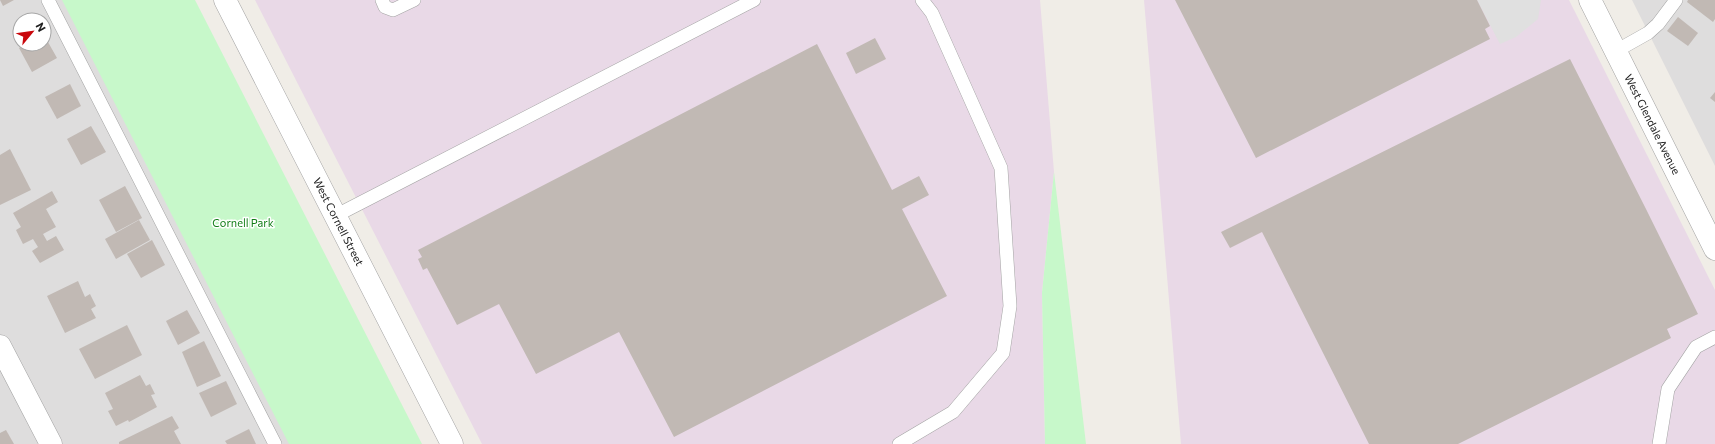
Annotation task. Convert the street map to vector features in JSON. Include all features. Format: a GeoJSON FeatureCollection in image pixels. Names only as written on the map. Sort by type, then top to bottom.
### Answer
{"type":"FeatureCollection","features":[{"type":"Feature","properties":{"kind":"street","name":"West Cornell Street"},"geometry":{"type":"LineString","coordinates":[[225,0],[452,444]]}},
{"type":"Feature","properties":{"kind":"street","name":"West Glendale Avenue"},"geometry":{"type":"LineString","coordinates":[[1590,0],[1715,249]]}},
{"type":"Feature","properties":{"kind":"street"},"geometry":{"type":"LineString","coordinates":[[2,354],[51,444]]}},
{"type":"Feature","properties":{"kind":"lane"},"geometry":{"type":"LineString","coordinates":[[48,0],[275,444]]}},
{"type":"Feature","properties":{"kind":"lane"},"geometry":{"type":"LineString","coordinates":[[382,0],[385,7],[394,10],[414,0]]}},
{"type":"Feature","properties":{"kind":"lane"},"geometry":{"type":"LineString","coordinates":[[335,216],[754,0]]}},
{"type":"Feature","properties":{"kind":"lane"},"geometry":{"type":"LineString","coordinates":[[899,444],[953,412],[1003,353],[1010,306],[1001,168],[932,13],[922,0]]}},
{"type":"Feature","properties":{"kind":"lane"},"geometry":{"type":"LineString","coordinates":[[1616,51],[1648,33],[1658,24],[1676,0]]}},
{"type":"Feature","properties":{"kind":"lane"},"geometry":{"type":"LineString","coordinates":[[1659,444],[1668,389],[1696,347],[1715,336]]}},
{"type":"Feature","properties":{"kind":"shaded area"},"geometry":{"type":"Polygon","coordinates":[[[0,0],[64,0],[290,444],[0,444],[0,0]]]}},
{"type":"Feature","properties":{"kind":"shaded area"},"geometry":{"type":"Polygon","coordinates":[[[255,0],[1040,0],[1054,172],[1042,293],[1045,444],[482,444],[255,0]]]}},
{"type":"Feature","properties":{"kind":"shaded area"},"geometry":{"type":"Polygon","coordinates":[[[1144,0],[1569,0],[1715,290],[1715,444],[1181,444],[1144,0]]]}},
{"type":"Feature","properties":{"kind":"shaded area"},"geometry":{"type":"Polygon","coordinates":[[[1477,0],[1541,0],[1538,19],[1516,37],[1500,44],[1477,0]]]}},
{"type":"Feature","properties":{"kind":"shaded area"},"geometry":{"type":"Polygon","coordinates":[[[1632,0],[1715,0],[1715,166],[1632,0]]]}},
{"type":"Feature","properties":{"kind":"green space","name":"Cornell Park"},"geometry":{"type":"Polygon","coordinates":[[[62,0],[195,0],[422,444],[289,444],[62,0]]]}},
{"type":"Feature","properties":{"kind":"green space"},"geometry":{"type":"Polygon","coordinates":[[[1054,172],[1086,444],[1045,444],[1042,293],[1054,172]]]}},
{"type":"Feature","properties":{"kind":"building"},"geometry":{"type":"Polygon","coordinates":[[[0,0],[14,0],[3,6],[0,0]]]}},
{"type":"Feature","properties":{"kind":"building"},"geometry":{"type":"Polygon","coordinates":[[[1175,0],[1477,0],[1490,26],[1485,29],[1490,39],[1256,158],[1175,0]]]}},
{"type":"Feature","properties":{"kind":"building"},"geometry":{"type":"Polygon","coordinates":[[[1688,0],[1715,0],[1715,19],[1713,22],[1687,2],[1688,0]]]}},
{"type":"Feature","properties":{"kind":"building"},"geometry":{"type":"Polygon","coordinates":[[[1678,17],[1698,33],[1688,46],[1667,31],[1678,17]]]}},
{"type":"Feature","properties":{"kind":"building"},"geometry":{"type":"Polygon","coordinates":[[[875,38],[886,59],[856,74],[846,53],[875,38]]]}},
{"type":"Feature","properties":{"kind":"building"},"geometry":{"type":"Polygon","coordinates":[[[817,44],[892,190],[919,176],[929,195],[902,209],[947,296],[674,437],[619,332],[536,374],[499,304],[457,325],[427,268],[423,270],[418,259],[422,257],[418,250],[817,44]]]}},
{"type":"Feature","properties":{"kind":"building"},"geometry":{"type":"Polygon","coordinates":[[[52,49],[57,58],[32,72],[21,52],[52,52],[52,49]]]}},
{"type":"Feature","properties":{"kind":"building"},"geometry":{"type":"Polygon","coordinates":[[[1570,59],[1698,314],[1667,329],[1671,338],[1458,444],[1369,444],[1262,232],[1230,248],[1221,232],[1570,59]]]}},
{"type":"Feature","properties":{"kind":"building"},"geometry":{"type":"Polygon","coordinates":[[[70,84],[81,106],[57,119],[45,97],[70,84]]]}},
{"type":"Feature","properties":{"kind":"building"},"geometry":{"type":"Polygon","coordinates":[[[1715,92],[1715,102],[1710,98],[1715,92]]]}},
{"type":"Feature","properties":{"kind":"building"},"geometry":{"type":"Polygon","coordinates":[[[91,126],[106,152],[81,165],[67,139],[91,126]]]}},
{"type":"Feature","properties":{"kind":"building"},"geometry":{"type":"Polygon","coordinates":[[[10,149],[31,190],[0,205],[0,155],[10,149]]]}},
{"type":"Feature","properties":{"kind":"building"},"geometry":{"type":"Polygon","coordinates":[[[125,186],[142,218],[116,232],[99,200],[125,186]]]}},
{"type":"Feature","properties":{"kind":"building"},"geometry":{"type":"Polygon","coordinates":[[[52,191],[58,202],[46,209],[56,227],[43,234],[47,241],[56,236],[64,250],[40,263],[32,251],[38,247],[33,239],[23,244],[16,230],[21,227],[13,213],[52,191]]]}},
{"type":"Feature","properties":{"kind":"building"},"geometry":{"type":"Polygon","coordinates":[[[139,220],[150,240],[116,259],[105,239],[139,220]]]}},
{"type":"Feature","properties":{"kind":"building"},"geometry":{"type":"Polygon","coordinates":[[[152,240],[165,265],[141,278],[127,254],[152,240]]]}},
{"type":"Feature","properties":{"kind":"building"},"geometry":{"type":"Polygon","coordinates":[[[78,281],[85,297],[90,294],[96,306],[91,309],[96,318],[65,333],[47,296],[78,281]]]}},
{"type":"Feature","properties":{"kind":"building"},"geometry":{"type":"Polygon","coordinates":[[[187,310],[200,333],[178,345],[166,321],[187,310]]]}},
{"type":"Feature","properties":{"kind":"building"},"geometry":{"type":"Polygon","coordinates":[[[127,325],[142,355],[95,379],[79,349],[127,325]]]}},
{"type":"Feature","properties":{"kind":"building"},"geometry":{"type":"Polygon","coordinates":[[[204,341],[221,376],[197,387],[182,352],[204,341]]]}},
{"type":"Feature","properties":{"kind":"building"},"geometry":{"type":"Polygon","coordinates":[[[140,375],[146,386],[150,384],[155,394],[151,395],[157,407],[129,422],[128,420],[116,426],[108,411],[113,409],[105,393],[140,375]]]}},
{"type":"Feature","properties":{"kind":"building"},"geometry":{"type":"Polygon","coordinates":[[[226,381],[237,404],[211,417],[199,393],[226,381]]]}},
{"type":"Feature","properties":{"kind":"building"},"geometry":{"type":"Polygon","coordinates":[[[172,416],[179,428],[174,431],[181,444],[119,444],[119,442],[172,416]]]}},
{"type":"Feature","properties":{"kind":"building"},"geometry":{"type":"Polygon","coordinates":[[[249,429],[256,444],[227,444],[225,441],[249,429]]]}},
{"type":"Feature","properties":{"kind":"building"},"geometry":{"type":"Polygon","coordinates":[[[6,430],[14,444],[0,444],[0,433],[6,430]]]}}]}
